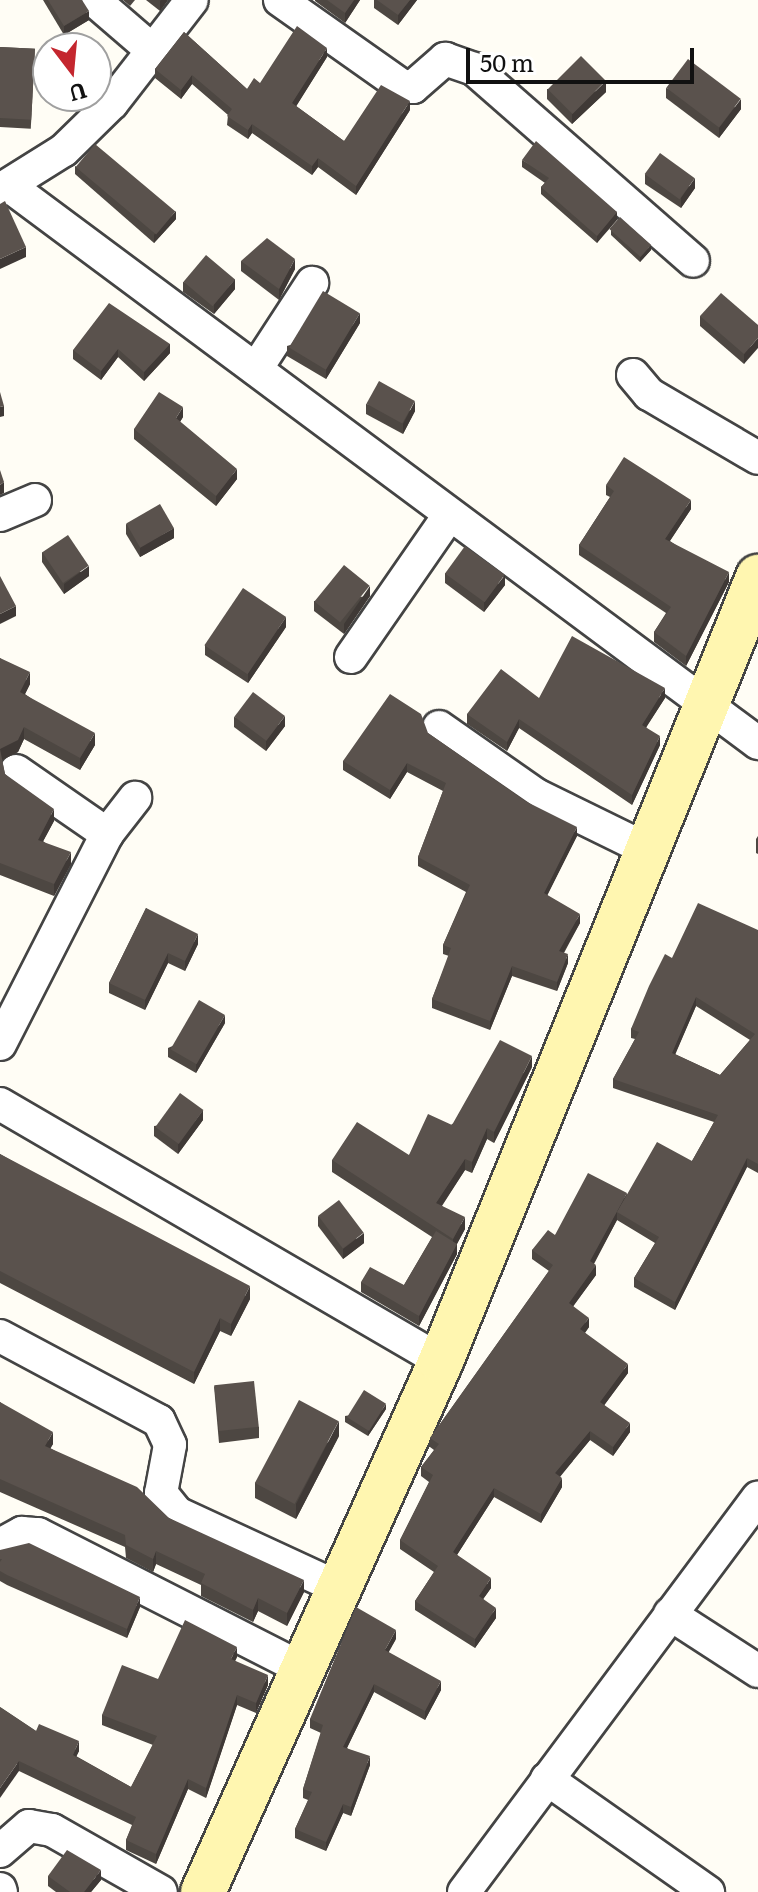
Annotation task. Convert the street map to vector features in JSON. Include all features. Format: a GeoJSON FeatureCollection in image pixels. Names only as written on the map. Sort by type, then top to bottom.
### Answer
{"type":"FeatureCollection","features":[{"type":"Feature","properties":{"kind":"street"},"geometry":{"type":"LineString","coordinates":[[94,0],[153,51]]}},
{"type":"Feature","properties":{"kind":"street"},"geometry":{"type":"LineString","coordinates":[[192,0],[153,51],[74,140],[6,189],[256,369],[703,707],[758,743]]}},
{"type":"Feature","properties":{"kind":"street"},"geometry":{"type":"LineString","coordinates":[[280,0],[402,86],[413,87],[445,59],[474,69],[693,261]]}},
{"type":"Feature","properties":{"kind":"street"},"geometry":{"type":"LineString","coordinates":[[256,369],[312,283]]}},
{"type":"Feature","properties":{"kind":"street"},"geometry":{"type":"LineString","coordinates":[[633,375],[649,394],[758,458]]}},
{"type":"Feature","properties":{"kind":"street"},"geometry":{"type":"LineString","coordinates":[[0,515],[35,500]]}},
{"type":"Feature","properties":{"kind":"street"},"geometry":{"type":"LineString","coordinates":[[351,657],[448,517]]}},
{"type":"Feature","properties":{"kind":"street"},"geometry":{"type":"LineString","coordinates":[[203,1892],[335,1586],[441,1361],[758,577]]}},
{"type":"Feature","properties":{"kind":"street"},"geometry":{"type":"LineString","coordinates":[[439,727],[536,795],[646,849]]}},
{"type":"Feature","properties":{"kind":"street"},"geometry":{"type":"LineString","coordinates":[[16,771],[107,834]]}},
{"type":"Feature","properties":{"kind":"street"},"geometry":{"type":"LineString","coordinates":[[0,1044],[107,834],[135,798]]}},
{"type":"Feature","properties":{"kind":"street"},"geometry":{"type":"LineString","coordinates":[[0,1104],[441,1361]]}},
{"type":"Feature","properties":{"kind":"street"},"geometry":{"type":"LineString","coordinates":[[0,1336],[159,1421],[170,1445],[161,1493],[177,1513],[335,1586]]}},
{"type":"Feature","properties":{"kind":"street"},"geometry":{"type":"LineString","coordinates":[[464,1892],[756,1502]]}},
{"type":"Feature","properties":{"kind":"street"},"geometry":{"type":"LineString","coordinates":[[0,1545],[22,1533],[38,1534],[299,1667]]}},
{"type":"Feature","properties":{"kind":"street"},"geometry":{"type":"LineString","coordinates":[[670,1614],[758,1671]]}},
{"type":"Feature","properties":{"kind":"street"},"geometry":{"type":"LineString","coordinates":[[547,1779],[708,1892]]}},
{"type":"Feature","properties":{"kind":"street"},"geometry":{"type":"LineString","coordinates":[[0,1851],[29,1826],[52,1830],[161,1892]]}},
{"type":"Feature","properties":{"kind":"building"},"geometry":{"type":"Polygon","coordinates":[[[48,0],[82,0],[89,11],[64,26],[48,0]]]}},
{"type":"Feature","properties":{"kind":"building"},"geometry":{"type":"Polygon","coordinates":[[[327,0],[354,0],[345,13],[327,0]]]}},
{"type":"Feature","properties":{"kind":"building"},"geometry":{"type":"Polygon","coordinates":[[[377,0],[410,0],[398,15],[377,0]]]}},
{"type":"Feature","properties":{"kind":"building"},"geometry":{"type":"Polygon","coordinates":[[[297,26],[327,48],[292,103],[344,141],[381,85],[410,101],[356,186],[318,158],[312,166],[252,124],[248,130],[227,116],[232,109],[192,75],[181,90],[155,69],[184,32],[247,89],[254,78],[260,83],[297,26]]]}},
{"type":"Feature","properties":{"kind":"building"},"geometry":{"type":"Polygon","coordinates":[[[0,47],[32,49],[31,120],[0,118],[0,47]]]}},
{"type":"Feature","properties":{"kind":"building"},"geometry":{"type":"Polygon","coordinates":[[[581,56],[606,81],[573,114],[548,89],[581,56]]]}},
{"type":"Feature","properties":{"kind":"building"},"geometry":{"type":"Polygon","coordinates":[[[688,59],[741,99],[719,127],[666,88],[688,59]]]}},
{"type":"Feature","properties":{"kind":"building"},"geometry":{"type":"Polygon","coordinates":[[[536,141],[617,212],[597,236],[541,187],[549,178],[522,160],[536,141]]]}},
{"type":"Feature","properties":{"kind":"building"},"geometry":{"type":"Polygon","coordinates":[[[95,144],[175,211],[156,234],[76,167],[95,144]]]}},
{"type":"Feature","properties":{"kind":"building"},"geometry":{"type":"Polygon","coordinates":[[[660,153],[695,178],[680,199],[645,174],[660,153]]]}},
{"type":"Feature","properties":{"kind":"building"},"geometry":{"type":"Polygon","coordinates":[[[5,201],[26,247],[0,259],[0,204],[5,201]]]}},
{"type":"Feature","properties":{"kind":"building"},"geometry":{"type":"Polygon","coordinates":[[[620,217],[651,245],[641,257],[609,229],[620,217]]]}},
{"type":"Feature","properties":{"kind":"building"},"geometry":{"type":"Polygon","coordinates":[[[267,238],[295,259],[279,289],[241,261],[267,238]]]}},
{"type":"Feature","properties":{"kind":"building"},"geometry":{"type":"Polygon","coordinates":[[[206,255],[235,279],[213,306],[184,282],[206,255]]]}},
{"type":"Feature","properties":{"kind":"building"},"geometry":{"type":"Polygon","coordinates":[[[323,291],[360,313],[326,370],[289,348],[323,291]]]}},
{"type":"Feature","properties":{"kind":"building"},"geometry":{"type":"Polygon","coordinates":[[[721,293],[758,325],[758,338],[744,354],[700,316],[721,293]]]}},
{"type":"Feature","properties":{"kind":"building"},"geometry":{"type":"Polygon","coordinates":[[[109,303],[170,344],[144,372],[118,349],[101,371],[73,350],[109,303]]]}},
{"type":"Feature","properties":{"kind":"building"},"geometry":{"type":"Polygon","coordinates":[[[379,381],[415,401],[402,424],[366,404],[379,381]]]}},
{"type":"Feature","properties":{"kind":"building"},"geometry":{"type":"Polygon","coordinates":[[[159,392],[183,407],[176,418],[237,469],[216,496],[134,429],[159,392]]]}},
{"type":"Feature","properties":{"kind":"building"},"geometry":{"type":"Polygon","coordinates":[[[624,457],[691,500],[665,539],[729,572],[686,656],[654,632],[671,607],[579,545],[614,491],[606,485],[624,457]]]}},
{"type":"Feature","properties":{"kind":"building"},"geometry":{"type":"Polygon","coordinates":[[[160,504],[174,528],[140,548],[126,524],[160,504]]]}},
{"type":"Feature","properties":{"kind":"building"},"geometry":{"type":"Polygon","coordinates":[[[68,535],[89,566],[63,583],[42,552],[68,535]]]}},
{"type":"Feature","properties":{"kind":"building"},"geometry":{"type":"Polygon","coordinates":[[[465,546],[505,575],[485,602],[445,574],[465,546]]]}},
{"type":"Feature","properties":{"kind":"building"},"geometry":{"type":"Polygon","coordinates":[[[344,565],[370,586],[340,622],[314,602],[344,565]]]}},
{"type":"Feature","properties":{"kind":"building"},"geometry":{"type":"Polygon","coordinates":[[[0,576],[16,606],[0,614],[0,576]]]}},
{"type":"Feature","properties":{"kind":"building"},"geometry":{"type":"Polygon","coordinates":[[[243,588],[286,617],[248,674],[204,645],[243,588]]]}},
{"type":"Feature","properties":{"kind":"building"},"geometry":{"type":"Polygon","coordinates":[[[572,636],[665,688],[642,725],[660,736],[632,795],[519,719],[507,742],[467,714],[501,669],[539,698],[572,636]]]}},
{"type":"Feature","properties":{"kind":"building"},"geometry":{"type":"Polygon","coordinates":[[[0,658],[30,672],[20,692],[95,733],[80,758],[24,727],[18,740],[0,749],[0,658]]]}},
{"type":"Feature","properties":{"kind":"building"},"geometry":{"type":"Polygon","coordinates":[[[253,692],[285,716],[266,741],[234,717],[253,692]]]}},
{"type":"Feature","properties":{"kind":"building"},"geometry":{"type":"Polygon","coordinates":[[[390,694],[421,714],[428,733],[525,801],[577,827],[544,893],[580,914],[559,951],[568,954],[557,982],[512,966],[490,1021],[432,999],[451,948],[443,945],[470,885],[418,857],[446,783],[407,763],[390,790],[343,761],[390,694]]]}},
{"type":"Feature","properties":{"kind":"building"},"geometry":{"type":"Polygon","coordinates":[[[0,749],[5,774],[54,809],[38,840],[71,852],[54,884],[0,863],[0,749]]]}},
{"type":"Feature","properties":{"kind":"building"},"geometry":{"type":"Polygon","coordinates":[[[698,903],[758,930],[758,1164],[747,1158],[675,1302],[634,1278],[659,1237],[617,1212],[657,1142],[692,1161],[718,1115],[613,1079],[639,1032],[631,1029],[649,986],[665,954],[672,958],[698,903]],[[696,997],[672,1053],[720,1075],[755,1034],[696,997]]]}},
{"type":"Feature","properties":{"kind":"building"},"geometry":{"type":"Polygon","coordinates":[[[146,908],[198,934],[185,961],[168,953],[145,1000],[109,983],[146,908]]]}},
{"type":"Feature","properties":{"kind":"building"},"geometry":{"type":"Polygon","coordinates":[[[199,1000],[225,1015],[196,1064],[170,1049],[199,1000]]]}},
{"type":"Feature","properties":{"kind":"building"},"geometry":{"type":"Polygon","coordinates":[[[500,1040],[532,1056],[494,1132],[487,1128],[472,1162],[465,1159],[436,1203],[465,1217],[453,1239],[332,1160],[357,1122],[409,1155],[428,1114],[452,1125],[500,1040]]]}},
{"type":"Feature","properties":{"kind":"building"},"geometry":{"type":"Polygon","coordinates":[[[180,1093],[203,1110],[179,1144],[155,1127],[180,1093]]]}},
{"type":"Feature","properties":{"kind":"building"},"geometry":{"type":"Polygon","coordinates":[[[0,1154],[250,1286],[231,1324],[220,1318],[194,1372],[0,1271],[0,1154]]]}},
{"type":"Feature","properties":{"kind":"building"},"geometry":{"type":"Polygon","coordinates":[[[588,1173],[627,1193],[590,1261],[596,1265],[569,1303],[589,1318],[580,1329],[628,1364],[600,1402],[630,1423],[613,1447],[590,1431],[555,1473],[562,1478],[541,1514],[494,1488],[453,1552],[491,1578],[479,1596],[496,1608],[475,1639],[415,1601],[438,1566],[400,1540],[433,1475],[421,1467],[439,1444],[430,1438],[553,1265],[532,1250],[548,1230],[555,1235],[588,1173]]]}},
{"type":"Feature","properties":{"kind":"building"},"geometry":{"type":"Polygon","coordinates":[[[339,1200],[364,1233],[343,1248],[318,1216],[339,1200]]]}},
{"type":"Feature","properties":{"kind":"building"},"geometry":{"type":"Polygon","coordinates":[[[436,1231],[457,1244],[419,1316],[361,1282],[370,1267],[404,1285],[436,1231]]]}},
{"type":"Feature","properties":{"kind":"building"},"geometry":{"type":"Polygon","coordinates":[[[254,1381],[259,1427],[219,1431],[214,1385],[254,1381]]]}},
{"type":"Feature","properties":{"kind":"building"},"geometry":{"type":"Polygon","coordinates":[[[364,1390],[386,1404],[369,1431],[347,1417],[364,1390]]]}},
{"type":"Feature","properties":{"kind":"building"},"geometry":{"type":"Polygon","coordinates":[[[299,1400],[339,1421],[295,1504],[255,1483],[299,1400]]]}},
{"type":"Feature","properties":{"kind":"building"},"geometry":{"type":"Polygon","coordinates":[[[0,1402],[53,1432],[45,1446],[137,1487],[169,1518],[304,1580],[287,1613],[258,1598],[253,1610],[201,1583],[205,1574],[156,1551],[153,1559],[126,1545],[125,1535],[0,1479],[0,1402]]]}},
{"type":"Feature","properties":{"kind":"building"},"geometry":{"type":"Polygon","coordinates":[[[29,1543],[140,1597],[127,1629],[0,1571],[0,1550],[29,1543]]]}},
{"type":"Feature","properties":{"kind":"building"},"geometry":{"type":"Polygon","coordinates":[[[356,1607],[396,1630],[385,1650],[441,1681],[425,1711],[374,1684],[343,1747],[370,1756],[351,1807],[343,1804],[326,1842],[295,1829],[312,1792],[303,1789],[323,1725],[310,1719],[356,1607]]]}},
{"type":"Feature","properties":{"kind":"building"},"geometry":{"type":"Polygon","coordinates":[[[185,1620],[237,1647],[231,1659],[268,1675],[256,1703],[237,1695],[206,1788],[188,1779],[156,1854],[126,1840],[136,1817],[19,1761],[0,1788],[0,1707],[36,1731],[39,1724],[79,1741],[73,1755],[131,1787],[157,1736],[102,1715],[122,1665],[158,1679],[185,1620]]]}},
{"type":"Feature","properties":{"kind":"building"},"geometry":{"type":"Polygon","coordinates":[[[67,1850],[101,1870],[84,1892],[70,1892],[48,1876],[67,1850]]]}}]}
